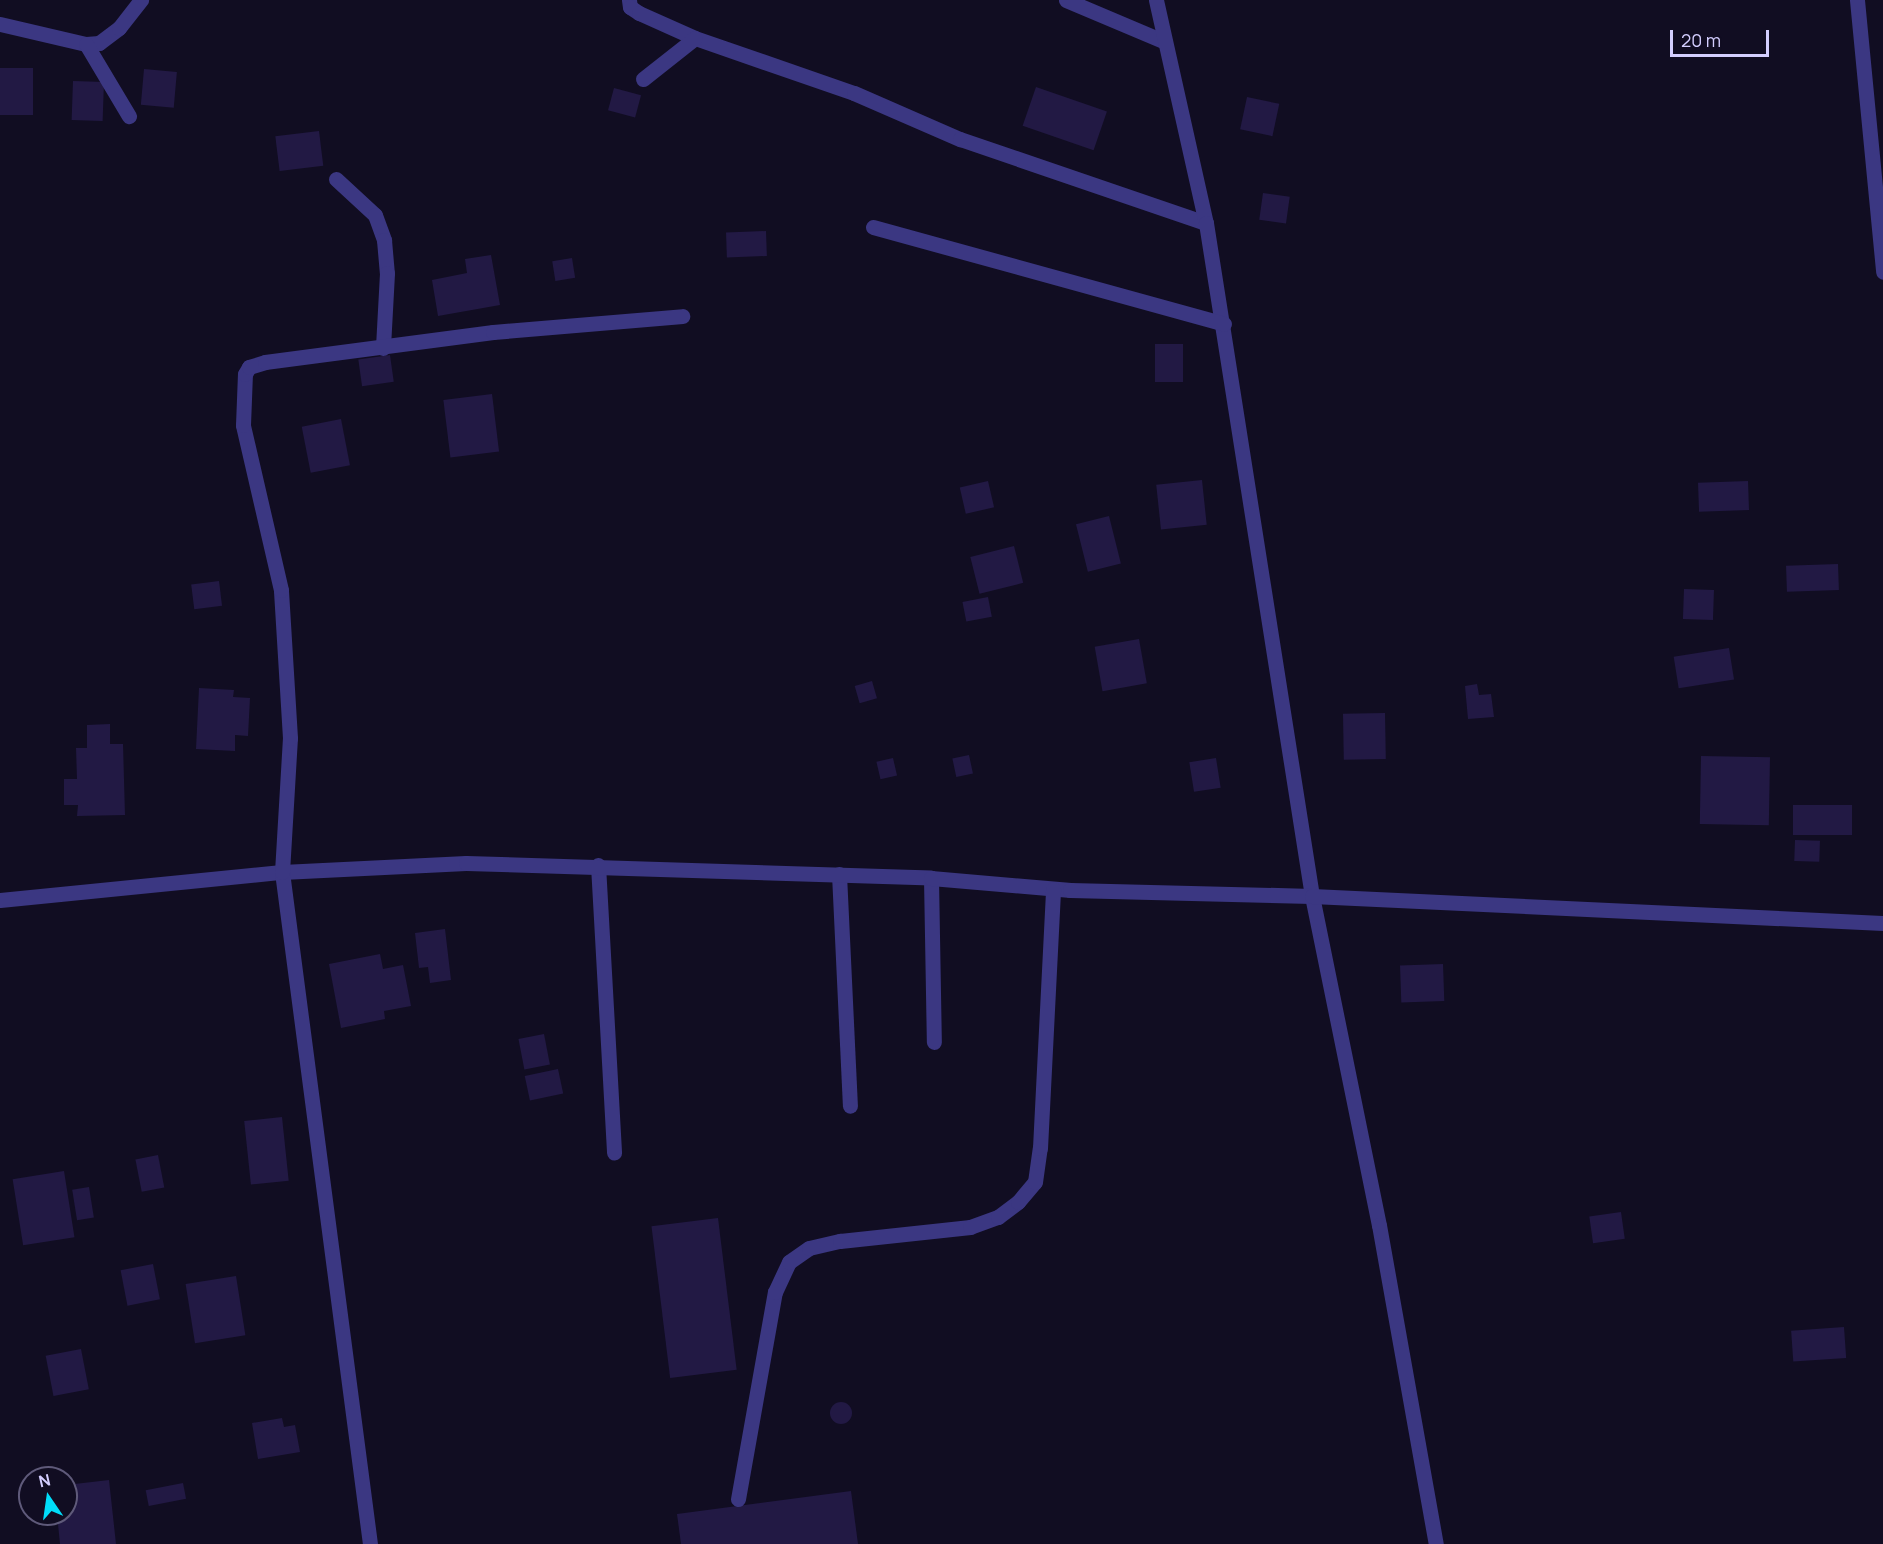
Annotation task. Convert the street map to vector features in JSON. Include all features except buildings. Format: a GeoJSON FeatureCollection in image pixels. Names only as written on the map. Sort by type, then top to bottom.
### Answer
{"type":"FeatureCollection","features":[{"type":"Feature","properties":{"kind":"street"},"geometry":{"type":"LineString","coordinates":[[0,24],[86,44],[107,39],[141,0]]}},
{"type":"Feature","properties":{"kind":"street"},"geometry":{"type":"LineString","coordinates":[[629,0],[630,7],[639,13],[695,38],[854,93],[960,139],[1206,223]]}},
{"type":"Feature","properties":{"kind":"street"},"geometry":{"type":"LineString","coordinates":[[1066,0],[1163,41]]}},
{"type":"Feature","properties":{"kind":"street"},"geometry":{"type":"LineString","coordinates":[[1156,0],[1163,41],[1206,223],[1224,324],[1312,896],[1379,1225],[1436,1544]]}},
{"type":"Feature","properties":{"kind":"street"},"geometry":{"type":"LineString","coordinates":[[1857,0],[1883,272]]}},
{"type":"Feature","properties":{"kind":"street"},"geometry":{"type":"LineString","coordinates":[[643,79],[695,38]]}},
{"type":"Feature","properties":{"kind":"street"},"geometry":{"type":"LineString","coordinates":[[86,44],[129,116]]}},
{"type":"Feature","properties":{"kind":"street"},"geometry":{"type":"LineString","coordinates":[[336,179],[375,215],[384,240],[387,273],[383,348]]}},
{"type":"Feature","properties":{"kind":"street"},"geometry":{"type":"LineString","coordinates":[[873,227],[1224,324]]}},
{"type":"Feature","properties":{"kind":"street"},"geometry":{"type":"LineString","coordinates":[[370,1544],[282,872],[290,738],[281,590],[243,425],[245,374],[249,367],[265,362],[493,332],[682,316]]}},
{"type":"Feature","properties":{"kind":"street"},"geometry":{"type":"LineString","coordinates":[[0,900],[282,872],[442,864],[598,865],[931,878],[1053,889],[1312,896],[1883,923]]}},
{"type":"Feature","properties":{"kind":"street"},"geometry":{"type":"LineString","coordinates":[[598,865],[614,1153]]}},
{"type":"Feature","properties":{"kind":"street"},"geometry":{"type":"LineString","coordinates":[[839,874],[850,1106]]}},
{"type":"Feature","properties":{"kind":"street"},"geometry":{"type":"LineString","coordinates":[[931,878],[934,1042]]}},
{"type":"Feature","properties":{"kind":"street"},"geometry":{"type":"LineString","coordinates":[[738,1499],[775,1292],[789,1262],[809,1248],[840,1241],[970,1227],[998,1217],[1018,1202],[1035,1182],[1040,1148],[1053,889]]}}]}
